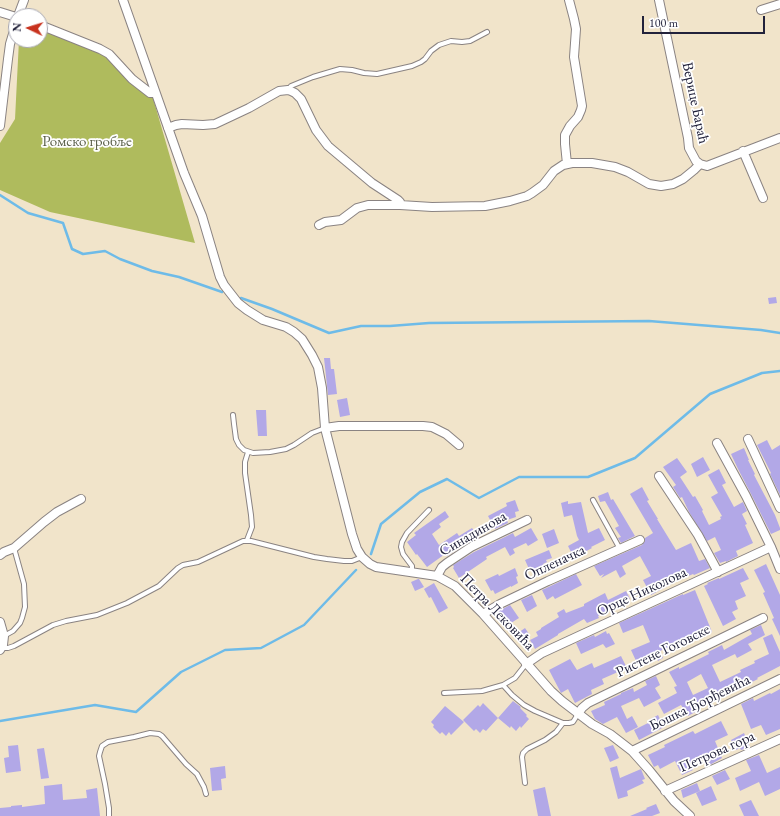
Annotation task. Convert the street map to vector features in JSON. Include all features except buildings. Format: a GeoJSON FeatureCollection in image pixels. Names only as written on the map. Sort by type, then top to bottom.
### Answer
{"type":"FeatureCollection","features":[{"type":"Feature","properties":{"kind":"street"},"geometry":{"type":"LineString","coordinates":[[123,0],[184,173],[202,216],[220,277],[224,285],[238,303],[247,310],[263,320],[286,327],[294,332],[302,339],[318,367],[322,388],[325,428],[352,534],[357,549],[362,557]]}},
{"type":"Feature","properties":{"kind":"street"},"geometry":{"type":"LineString","coordinates":[[567,164],[565,144],[566,135],[570,126],[578,117],[582,106],[574,57],[576,29],[569,0]]}},
{"type":"Feature","properties":{"kind":"street","name":"Верице Бараћ"},"geometry":{"type":"LineString","coordinates":[[659,0],[690,148],[696,161],[707,166],[780,138]]}},
{"type":"Feature","properties":{"kind":"street"},"geometry":{"type":"LineString","coordinates":[[761,10],[780,4]]}},
{"type":"Feature","properties":{"kind":"street"},"geometry":{"type":"LineString","coordinates":[[48,28],[109,54],[132,79],[150,93],[155,92]]}},
{"type":"Feature","properties":{"kind":"street"},"geometry":{"type":"LineString","coordinates":[[0,126],[9,48]]}},
{"type":"Feature","properties":{"kind":"street"},"geometry":{"type":"LineString","coordinates":[[168,128],[176,124],[215,124],[250,108],[279,91],[288,90],[296,93],[301,99],[316,130],[328,146],[372,184],[398,200],[400,205]]}},
{"type":"Feature","properties":{"kind":"street"},"geometry":{"type":"LineString","coordinates":[[743,151],[762,198]]}},
{"type":"Feature","properties":{"kind":"street"},"geometry":{"type":"LineString","coordinates":[[319,225],[325,222],[341,220],[362,206],[381,204],[432,207],[485,206],[510,201],[532,193],[543,185],[554,171],[567,164],[582,162],[608,165],[628,172],[649,184],[661,186],[673,184],[683,179],[700,164]]}},
{"type":"Feature","properties":{"kind":"street"},"geometry":{"type":"LineString","coordinates":[[325,428],[339,426],[432,427],[446,434],[459,445]]}},
{"type":"Feature","properties":{"kind":"street"},"geometry":{"type":"LineString","coordinates":[[748,439],[780,508]]}},
{"type":"Feature","properties":{"kind":"street"},"geometry":{"type":"LineString","coordinates":[[717,443],[746,496],[780,569]]}},
{"type":"Feature","properties":{"kind":"street"},"geometry":{"type":"LineString","coordinates":[[659,476],[698,536],[718,572]]}},
{"type":"Feature","properties":{"kind":"street"},"geometry":{"type":"LineString","coordinates":[[0,555],[14,548],[57,512],[81,499]]}},
{"type":"Feature","properties":{"kind":"street","name":"Синадинова"},"geometry":{"type":"LineString","coordinates":[[437,576],[442,567],[471,547],[527,520]]}},
{"type":"Feature","properties":{"kind":"street","name":"Опленачка"},"geometry":{"type":"LineString","coordinates":[[483,614],[500,604],[542,584],[640,540]]}},
{"type":"Feature","properties":{"kind":"street","name":"Орце Николова"},"geometry":{"type":"LineString","coordinates":[[526,664],[542,653],[771,547]]}},
{"type":"Feature","properties":{"kind":"street","name":"Петра Лековића"},"geometry":{"type":"LineString","coordinates":[[362,557],[376,567],[437,576],[454,586],[483,614],[550,690],[578,714],[610,734],[632,751],[674,801],[690,816]]}},
{"type":"Feature","properties":{"kind":"street","name":"Ристене Гоговске"},"geometry":{"type":"LineString","coordinates":[[578,714],[588,703],[763,618]]}},
{"type":"Feature","properties":{"kind":"street"},"geometry":{"type":"LineString","coordinates":[[0,622],[4,636],[1,649]]}},
{"type":"Feature","properties":{"kind":"street","name":"Бошка Ђорђевића"},"geometry":{"type":"LineString","coordinates":[[632,751],[780,679]]}},
{"type":"Feature","properties":{"kind":"street","name":"Петрова гора"},"geometry":{"type":"LineString","coordinates":[[666,790],[780,739]]}},
{"type":"Feature","properties":{"kind":"lane"},"geometry":{"type":"LineString","coordinates":[[288,90],[291,86],[304,80],[331,71],[346,69],[377,74],[417,64],[425,59],[438,45],[452,41],[470,41],[487,32]]}},
{"type":"Feature","properties":{"kind":"lane"},"geometry":{"type":"LineString","coordinates":[[233,415],[236,439],[239,445],[248,452],[253,453],[286,449],[312,433],[325,428]]}},
{"type":"Feature","properties":{"kind":"lane"},"geometry":{"type":"LineString","coordinates":[[247,540],[252,527],[252,515],[245,473],[245,462],[248,452]]}},
{"type":"Feature","properties":{"kind":"lane"},"geometry":{"type":"LineString","coordinates":[[593,500],[620,548]]}},
{"type":"Feature","properties":{"kind":"lane"},"geometry":{"type":"LineString","coordinates":[[412,572],[412,566],[403,554],[402,542],[407,533],[429,510]]}},
{"type":"Feature","properties":{"kind":"lane"},"geometry":{"type":"LineString","coordinates":[[1,649],[14,646],[53,625],[97,615],[127,603],[159,586],[183,565],[198,562],[239,542],[247,540],[327,559],[352,561],[362,557]]}},
{"type":"Feature","properties":{"kind":"lane"},"geometry":{"type":"LineString","coordinates":[[4,636],[13,631],[20,623],[25,607],[24,584],[14,548]]}},
{"type":"Feature","properties":{"kind":"lane"},"geometry":{"type":"LineString","coordinates":[[444,693],[482,691],[503,684],[514,678],[526,664]]}},
{"type":"Feature","properties":{"kind":"lane"},"geometry":{"type":"LineString","coordinates":[[503,684],[512,695],[524,705],[563,723],[569,724],[573,722],[578,714]]}},
{"type":"Feature","properties":{"kind":"lane"},"geometry":{"type":"LineString","coordinates":[[525,783],[522,757],[523,753],[527,749],[545,740],[556,732],[563,723]]}},
{"type":"Feature","properties":{"kind":"lane"},"geometry":{"type":"LineString","coordinates":[[109,816],[100,752],[105,743],[114,740],[150,733],[160,734],[186,764],[197,774],[206,794]]}},
{"type":"Feature","properties":{"kind":"green space","name":"Ромско гробље"},"geometry":{"type":"Polygon","coordinates":[[[48,29],[106,51],[153,98],[195,243],[50,212],[0,190],[0,143],[15,119],[19,48],[48,48],[48,29]]]}},
{"type":"Feature","properties":{"kind":"waterway"},"geometry":{"type":"LineString","coordinates":[[0,195],[28,213],[63,223],[72,249],[83,254],[105,251],[120,259],[152,271],[179,277],[222,292]]}},
{"type":"Feature","properties":{"kind":"waterway"},"geometry":{"type":"LineString","coordinates":[[241,298],[272,309],[329,333],[361,326],[390,326],[429,323],[649,321],[761,330],[780,333]]}},
{"type":"Feature","properties":{"kind":"waterway"},"geometry":{"type":"LineString","coordinates":[[371,554],[381,524],[420,492],[447,479],[479,498],[519,477],[588,477],[635,458],[710,394],[762,373],[780,371]]}},
{"type":"Feature","properties":{"kind":"waterway"},"geometry":{"type":"LineString","coordinates":[[0,721],[95,705],[136,712],[181,672],[225,650],[261,648],[304,625],[356,570]]}}]}
